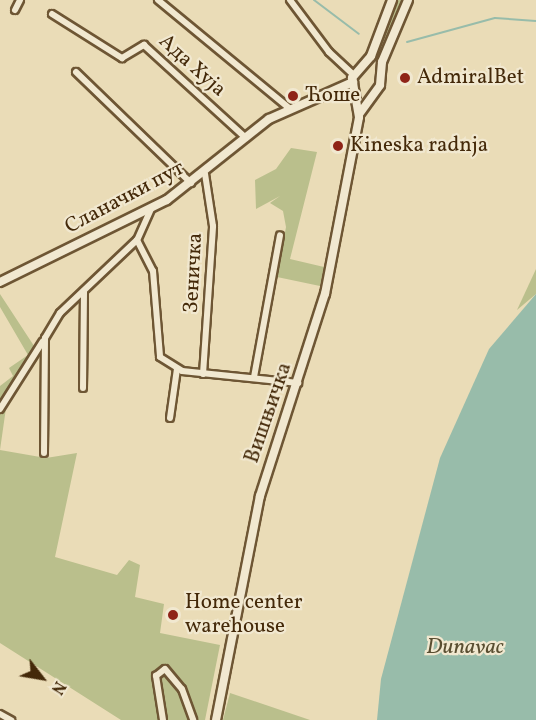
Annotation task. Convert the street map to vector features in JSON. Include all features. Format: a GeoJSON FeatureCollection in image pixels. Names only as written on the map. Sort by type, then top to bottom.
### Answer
{"type":"FeatureCollection","features":[{"type":"Feature","properties":{"kind":"street"},"geometry":{"type":"LineString","coordinates":[[15,10],[20,0]]}},
{"type":"Feature","properties":{"kind":"street"},"geometry":{"type":"LineString","coordinates":[[158,0],[289,108]]}},
{"type":"Feature","properties":{"kind":"street"},"geometry":{"type":"LineString","coordinates":[[290,0],[354,81],[375,91]]}},
{"type":"Feature","properties":{"kind":"street"},"geometry":{"type":"LineString","coordinates":[[354,81],[373,52],[392,0]]}},
{"type":"Feature","properties":{"kind":"street","name":"Вишњичка"},"geometry":{"type":"LineString","coordinates":[[359,117],[375,91],[408,0]]}},
{"type":"Feature","properties":{"kind":"street","name":"Ада Хуја"},"geometry":{"type":"LineString","coordinates":[[52,14],[122,58],[144,45],[246,138]]}},
{"type":"Feature","properties":{"kind":"street"},"geometry":{"type":"LineString","coordinates":[[362,66],[374,67],[381,76]]}},
{"type":"Feature","properties":{"kind":"street"},"geometry":{"type":"LineString","coordinates":[[76,72],[192,184]]}},
{"type":"Feature","properties":{"kind":"street","name":"Сланачки пут"},"geometry":{"type":"LineString","coordinates":[[0,282],[151,209],[192,184],[246,138],[289,108],[354,81]]}},
{"type":"Feature","properties":{"kind":"street","name":"Вишњичка"},"geometry":{"type":"LineString","coordinates":[[216,720],[260,496],[325,294],[359,117],[354,81]]}},
{"type":"Feature","properties":{"kind":"street","name":"Зеничка"},"geometry":{"type":"LineString","coordinates":[[203,374],[213,232],[205,174]]}},
{"type":"Feature","properties":{"kind":"street"},"geometry":{"type":"LineString","coordinates":[[0,409],[60,313],[137,240],[151,209]]}},
{"type":"Feature","properties":{"kind":"street"},"geometry":{"type":"LineString","coordinates":[[254,377],[280,235]]}},
{"type":"Feature","properties":{"kind":"street"},"geometry":{"type":"LineString","coordinates":[[137,240],[153,271],[158,352],[177,369],[203,374],[254,377],[298,383]]}},
{"type":"Feature","properties":{"kind":"street"},"geometry":{"type":"LineString","coordinates":[[83,388],[84,291]]}},
{"type":"Feature","properties":{"kind":"street"},"geometry":{"type":"LineString","coordinates":[[44,453],[45,338]]}},
{"type":"Feature","properties":{"kind":"street"},"geometry":{"type":"LineString","coordinates":[[170,418],[177,369]]}},
{"type":"Feature","properties":{"kind":"street"},"geometry":{"type":"LineString","coordinates":[[163,720],[156,676],[165,669],[182,689],[194,720]]}},
{"type":"Feature","properties":{"kind":"street"},"geometry":{"type":"LineString","coordinates":[[0,714],[10,720]]}},
{"type":"Feature","properties":{"kind":"shaded area"},"geometry":{"type":"Polygon","coordinates":[[[397,0],[402,0],[375,61],[374,60],[397,0]]]}},
{"type":"Feature","properties":{"kind":"shaded area"},"geometry":{"type":"Polygon","coordinates":[[[291,148],[317,152],[290,259],[324,267],[320,286],[277,277],[286,227],[283,211],[270,203],[280,196],[256,209],[255,180],[276,169],[291,148]]]}},
{"type":"Feature","properties":{"kind":"shaded area"},"geometry":{"type":"Polygon","coordinates":[[[536,269],[536,294],[517,310],[536,269]]]}},
{"type":"Feature","properties":{"kind":"shaded area"},"geometry":{"type":"Polygon","coordinates":[[[0,294],[36,349],[8,394],[0,450],[0,386],[13,376],[9,368],[28,355],[0,307],[0,294]]]}},
{"type":"Feature","properties":{"kind":"shaded area"},"geometry":{"type":"Polygon","coordinates":[[[0,450],[46,458],[77,453],[55,557],[117,575],[129,560],[140,565],[135,597],[164,604],[160,633],[220,645],[205,720],[121,720],[0,643],[0,450]]]}},
{"type":"Feature","properties":{"kind":"shaded area"},"geometry":{"type":"Polygon","coordinates":[[[230,693],[310,720],[223,720],[230,693]]]}},
{"type":"Feature","properties":{"kind":"water","name":"Dunavac"},"geometry":{"type":"Polygon","coordinates":[[[536,294],[536,720],[377,720],[381,679],[440,458],[489,349],[536,294]]]}},
{"type":"Feature","properties":{"kind":"waterway"},"geometry":{"type":"LineString","coordinates":[[314,0],[359,34]]}},
{"type":"Feature","properties":{"kind":"waterway"},"geometry":{"type":"LineString","coordinates":[[407,42],[495,18],[536,21]]}},
{"type":"Feature","properties":{"kind":"place","name":"AdmiralBet"},"geometry":{"type":"Point","coordinates":[405,78]}},
{"type":"Feature","properties":{"kind":"place","name":"Ћоше"},"geometry":{"type":"Point","coordinates":[293,96]}},
{"type":"Feature","properties":{"kind":"place","name":"Kineska radnja"},"geometry":{"type":"Point","coordinates":[338,146]}},
{"type":"Feature","properties":{"kind":"place","name":"Home center warehouse"},"geometry":{"type":"Point","coordinates":[173,615]}}]}
